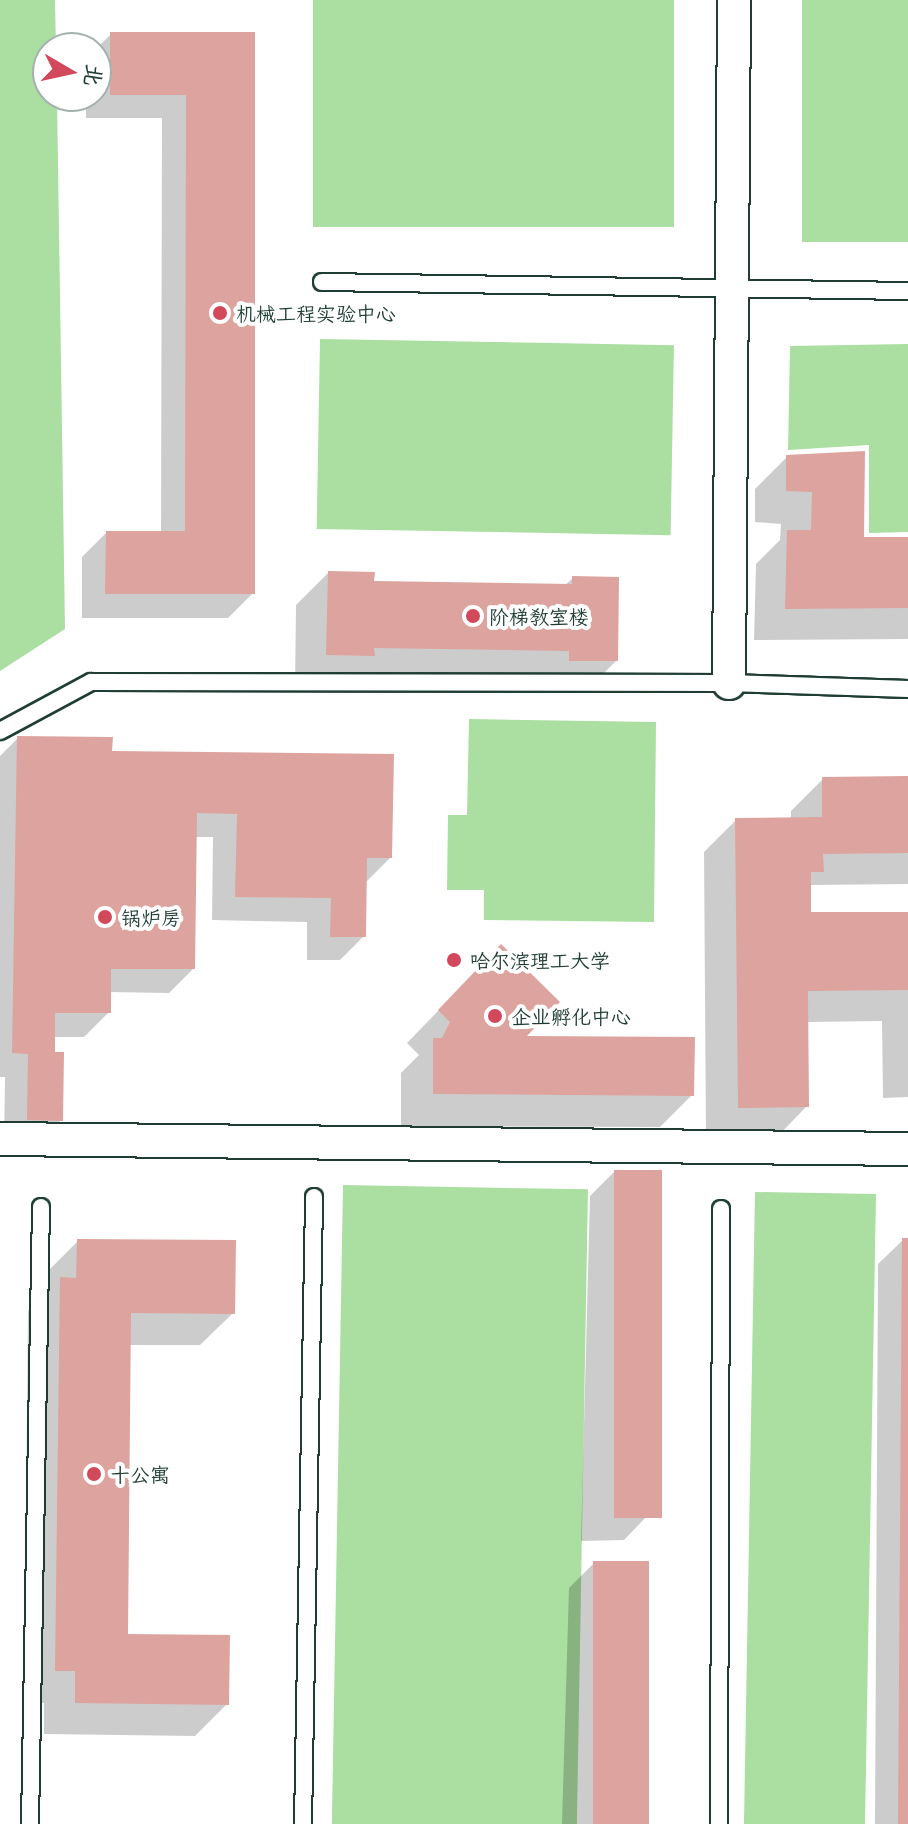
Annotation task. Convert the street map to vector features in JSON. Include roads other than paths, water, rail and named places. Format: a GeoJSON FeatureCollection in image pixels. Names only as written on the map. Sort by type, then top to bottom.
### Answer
{"type":"FeatureCollection","features":[{"type":"Feature","properties":{"kind":"street"},"geometry":{"type":"LineString","coordinates":[[729,683],[734,0]]}},
{"type":"Feature","properties":{"kind":"street"},"geometry":{"type":"LineString","coordinates":[[0,1139],[908,1149]]}},
{"type":"Feature","properties":{"kind":"lane"},"geometry":{"type":"LineString","coordinates":[[322,282],[732,291],[908,291]]}},
{"type":"Feature","properties":{"kind":"lane"},"geometry":{"type":"LineString","coordinates":[[0,731],[91,682],[729,683],[908,689]]}},
{"type":"Feature","properties":{"kind":"lane"},"geometry":{"type":"LineString","coordinates":[[303,1824],[314,1197]]}},
{"type":"Feature","properties":{"kind":"lane"},"geometry":{"type":"LineString","coordinates":[[30,1824],[41,1207]]}},
{"type":"Feature","properties":{"kind":"lane"},"geometry":{"type":"LineString","coordinates":[[719,1824],[721,1209]]}},
{"type":"Feature","properties":{"kind":"place","name":"机械工程实验中心"},"geometry":{"type":"Point","coordinates":[220,313]}},
{"type":"Feature","properties":{"kind":"place","name":"阶梯教室楼"},"geometry":{"type":"Point","coordinates":[473,616]}},
{"type":"Feature","properties":{"kind":"place","name":"锅炉房"},"geometry":{"type":"Point","coordinates":[105,917]}},
{"type":"Feature","properties":{"kind":"place","name":"哈尔滨理工大学"},"geometry":{"type":"Point","coordinates":[454,960]}},
{"type":"Feature","properties":{"kind":"place","name":"企业孵化中心"},"geometry":{"type":"Point","coordinates":[495,1016]}},
{"type":"Feature","properties":{"kind":"place","name":"十公寓"},"geometry":{"type":"Point","coordinates":[94,1474]}}]}
